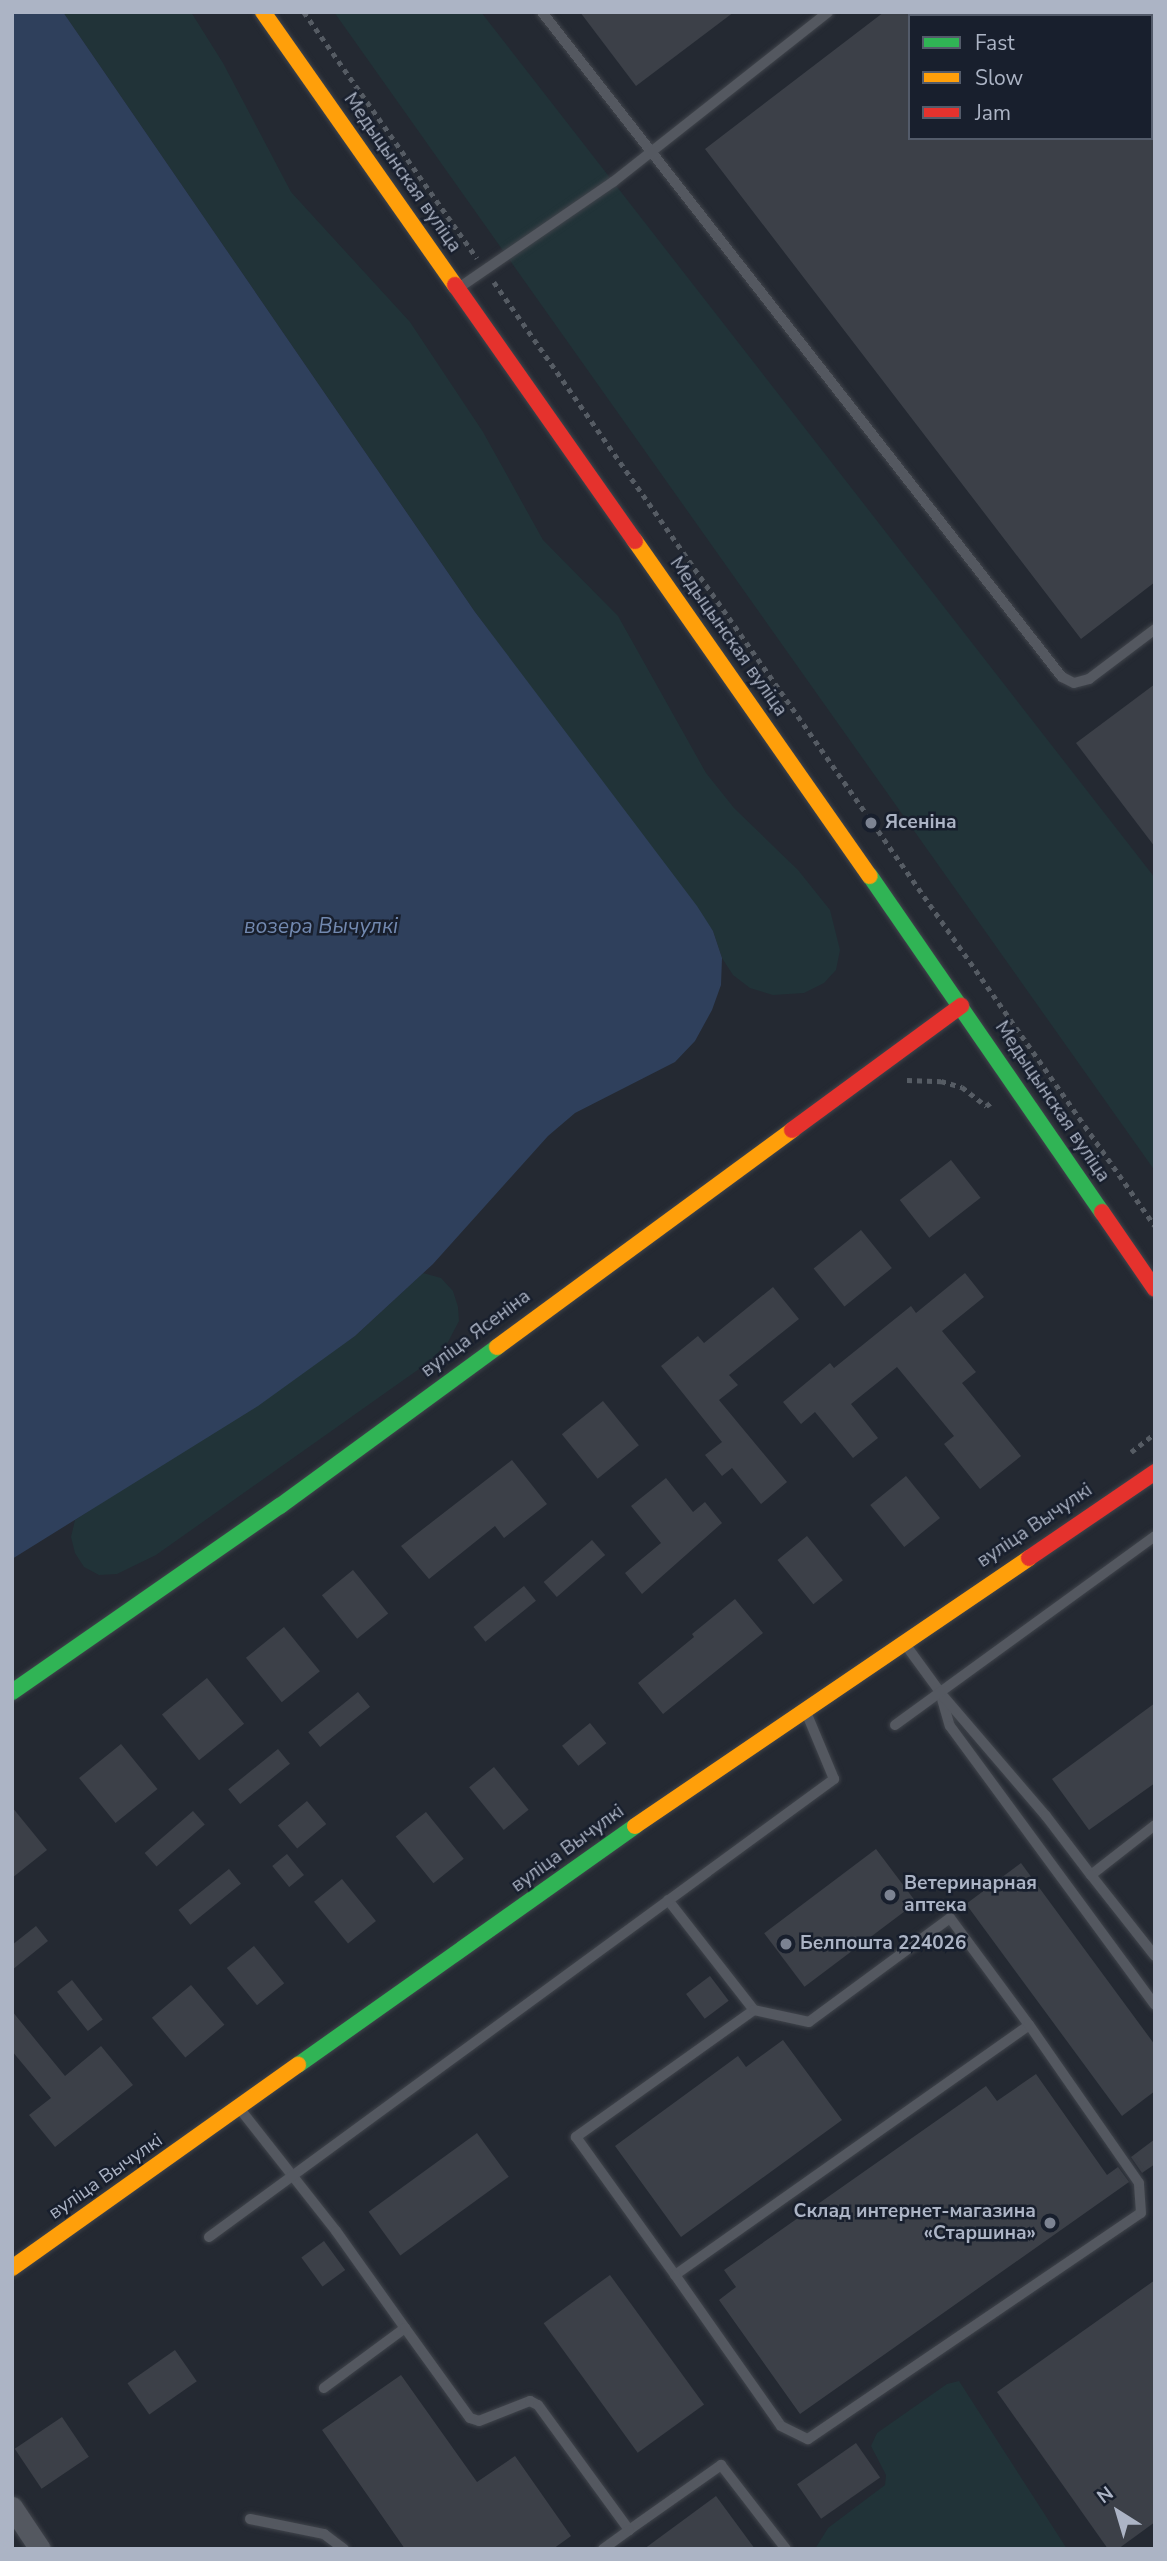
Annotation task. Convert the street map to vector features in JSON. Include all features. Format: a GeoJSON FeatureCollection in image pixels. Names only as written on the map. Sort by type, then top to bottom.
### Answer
{"type":"FeatureCollection","features":[{"type":"Feature","properties":{"kind":"street","name":"Медыцынская вуліца"},"geometry":{"type":"LineString","coordinates":[[263,12],[961,1006],[1155,1288]]}},
{"type":"Feature","properties":{"kind":"street","name":"вуліца Ясеніна"},"geometry":{"type":"LineString","coordinates":[[12,1692],[280,1506],[961,1006]]}},
{"type":"Feature","properties":{"kind":"street","name":"вуліца Вычулкі"},"geometry":{"type":"LineString","coordinates":[[12,2268],[240,2109],[678,1796],[1155,1472]]}},
{"type":"Feature","properties":{"kind":"street"},"geometry":{"type":"LineString","coordinates":[[12,2507],[40,2549]]}},
{"type":"Feature","properties":{"kind":"lane"},"geometry":{"type":"LineString","coordinates":[[542,12],[1062,677],[1074,683],[1089,679],[1155,629]]}},
{"type":"Feature","properties":{"kind":"lane"},"geometry":{"type":"LineString","coordinates":[[458,288],[651,152],[828,12]]}},
{"type":"Feature","properties":{"kind":"lane"},"geometry":{"type":"LineString","coordinates":[[895,1725],[1155,1536]]}},
{"type":"Feature","properties":{"kind":"lane"},"geometry":{"type":"LineString","coordinates":[[903,1642],[940,1692],[1046,1816],[1155,1956]]}},
{"type":"Feature","properties":{"kind":"lane"},"geometry":{"type":"LineString","coordinates":[[940,1692],[950,1726],[1155,2005]]}},
{"type":"Feature","properties":{"kind":"lane"},"geometry":{"type":"LineString","coordinates":[[209,2237],[834,1779],[805,1710]]}},
{"type":"Feature","properties":{"kind":"lane"},"geometry":{"type":"LineString","coordinates":[[1091,1875],[1155,1825]]}},
{"type":"Feature","properties":{"kind":"lane"},"geometry":{"type":"LineString","coordinates":[[668,1900],[754,2010],[809,2022],[950,1918],[1029,2025],[1139,2183],[1141,2213],[808,2439],[781,2426],[576,2137],[754,2010]]}},
{"type":"Feature","properties":{"kind":"lane"},"geometry":{"type":"LineString","coordinates":[[675,2275],[1029,2025]]}},
{"type":"Feature","properties":{"kind":"lane"},"geometry":{"type":"LineString","coordinates":[[240,2109],[335,2231],[470,2418],[479,2421],[530,2401],[538,2405],[629,2530]]}},
{"type":"Feature","properties":{"kind":"lane"},"geometry":{"type":"LineString","coordinates":[[324,2388],[405,2328]]}},
{"type":"Feature","properties":{"kind":"lane"},"geometry":{"type":"LineString","coordinates":[[603,2549],[722,2465],[786,2549]]}},
{"type":"Feature","properties":{"kind":"lane"},"geometry":{"type":"LineString","coordinates":[[250,2519],[324,2534],[344,2549]]}},
{"type":"Feature","properties":{"kind":"path"},"geometry":{"type":"LineString","coordinates":[[304,12],[1155,1226]]}},
{"type":"Feature","properties":{"kind":"shaded area"},"geometry":{"type":"Polygon","coordinates":[[[63,12],[191,12],[223,63],[291,192],[410,322],[483,432],[543,540],[618,616],[706,773],[734,808],[798,870],[830,910],[840,950],[836,970],[824,983],[804,993],[773,995],[750,988],[733,975],[722,958],[713,931],[475,612],[63,12]]]}},
{"type":"Feature","properties":{"kind":"shaded area"},"geometry":{"type":"Polygon","coordinates":[[[334,12],[481,12],[1155,878],[1155,1171],[334,12]]]}},
{"type":"Feature","properties":{"kind":"shaded area"},"geometry":{"type":"Polygon","coordinates":[[[423,1273],[441,1278],[453,1291],[459,1321],[448,1342],[429,1362],[156,1555],[117,1574],[99,1575],[84,1567],[75,1553],[71,1537],[75,1520],[355,1336],[423,1273]]]}},
{"type":"Feature","properties":{"kind":"shaded area"},"geometry":{"type":"Polygon","coordinates":[[[959,2381],[1067,2549],[815,2549],[828,2528],[885,2485],[886,2475],[871,2446],[877,2433],[947,2384],[959,2381]]]}},
{"type":"Feature","properties":{"kind":"water","name":"возера Вычулкі"},"geometry":{"type":"Polygon","coordinates":[[[12,12],[63,12],[475,612],[697,906],[713,931],[722,958],[721,985],[712,1010],[695,1041],[675,1062],[575,1113],[548,1136],[433,1264],[355,1336],[258,1406],[12,1559],[12,12]]]}},
{"type":"Feature","properties":{"kind":"building"},"geometry":{"type":"Polygon","coordinates":[[[580,12],[734,12],[636,86],[580,12]]]}},
{"type":"Feature","properties":{"kind":"building"},"geometry":{"type":"Polygon","coordinates":[[[884,12],[910,12],[908,140],[1155,138],[1155,582],[1081,639],[705,149],[884,12]]]}},
{"type":"Feature","properties":{"kind":"building"},"geometry":{"type":"Polygon","coordinates":[[[1155,684],[1155,847],[1076,743],[1155,684]]]}},
{"type":"Feature","properties":{"kind":"building"},"geometry":{"type":"Polygon","coordinates":[[[951,1160],[981,1198],[929,1238],[900,1200],[951,1160]]]}},
{"type":"Feature","properties":{"kind":"building"},"geometry":{"type":"Polygon","coordinates":[[[861,1230],[892,1268],[844,1306],[814,1268],[861,1230]]]}},
{"type":"Feature","properties":{"kind":"building"},"geometry":{"type":"Polygon","coordinates":[[[965,1273],[984,1297],[942,1331],[976,1372],[962,1383],[1021,1456],[980,1489],[944,1444],[954,1436],[897,1367],[851,1404],[878,1438],[853,1458],[815,1412],[801,1424],[783,1402],[830,1363],[834,1368],[911,1306],[916,1313],[965,1273]]]}},
{"type":"Feature","properties":{"kind":"building"},"geometry":{"type":"Polygon","coordinates":[[[773,1287],[799,1319],[729,1375],[738,1385],[719,1400],[787,1482],[761,1504],[732,1468],[722,1476],[705,1455],[722,1442],[661,1366],[698,1336],[704,1343],[773,1287]]]}},
{"type":"Feature","properties":{"kind":"building"},"geometry":{"type":"Polygon","coordinates":[[[603,1401],[639,1445],[598,1479],[562,1434],[603,1401]]]}},
{"type":"Feature","properties":{"kind":"building"},"geometry":{"type":"Polygon","coordinates":[[[512,1460],[547,1504],[504,1538],[495,1526],[429,1579],[401,1546],[512,1460]]]}},
{"type":"Feature","properties":{"kind":"building"},"geometry":{"type":"Polygon","coordinates":[[[906,1476],[940,1518],[904,1547],[870,1505],[906,1476]]]}},
{"type":"Feature","properties":{"kind":"building"},"geometry":{"type":"Polygon","coordinates":[[[666,1478],[693,1512],[705,1502],[722,1523],[642,1594],[625,1573],[661,1543],[631,1506],[666,1478]]]}},
{"type":"Feature","properties":{"kind":"building"},"geometry":{"type":"Polygon","coordinates":[[[807,1536],[843,1580],[813,1604],[777,1560],[807,1536]]]}},
{"type":"Feature","properties":{"kind":"building"},"geometry":{"type":"Polygon","coordinates":[[[592,1540],[605,1555],[557,1597],[544,1582],[592,1540]]]}},
{"type":"Feature","properties":{"kind":"building"},"geometry":{"type":"Polygon","coordinates":[[[353,1570],[388,1614],[357,1639],[322,1595],[353,1570]]]}},
{"type":"Feature","properties":{"kind":"building"},"geometry":{"type":"Polygon","coordinates":[[[524,1586],[536,1601],[485,1642],[473,1627],[524,1586]]]}},
{"type":"Feature","properties":{"kind":"building"},"geometry":{"type":"Polygon","coordinates":[[[735,1599],[763,1633],[663,1714],[638,1683],[735,1599]]]}},
{"type":"Feature","properties":{"kind":"building"},"geometry":{"type":"Polygon","coordinates":[[[284,1627],[320,1671],[282,1702],[246,1658],[284,1627]]]}},
{"type":"Feature","properties":{"kind":"building"},"geometry":{"type":"Polygon","coordinates":[[[207,1678],[244,1724],[199,1760],[162,1715],[207,1678]]]}},
{"type":"Feature","properties":{"kind":"building"},"geometry":{"type":"Polygon","coordinates":[[[358,1692],[370,1707],[320,1747],[308,1732],[358,1692]]]}},
{"type":"Feature","properties":{"kind":"building"},"geometry":{"type":"Polygon","coordinates":[[[1155,1703],[1155,1783],[1089,1830],[1052,1779],[1155,1703]]]}},
{"type":"Feature","properties":{"kind":"building"},"geometry":{"type":"Polygon","coordinates":[[[590,1723],[606,1743],[578,1766],[562,1746],[590,1723]]]}},
{"type":"Feature","properties":{"kind":"building"},"geometry":{"type":"Polygon","coordinates":[[[121,1744],[158,1789],[116,1823],[79,1778],[121,1744]]]}},
{"type":"Feature","properties":{"kind":"building"},"geometry":{"type":"Polygon","coordinates":[[[278,1749],[290,1764],[240,1804],[228,1789],[278,1749]]]}},
{"type":"Feature","properties":{"kind":"building"},"geometry":{"type":"Polygon","coordinates":[[[494,1767],[529,1810],[504,1830],[469,1787],[494,1767]]]}},
{"type":"Feature","properties":{"kind":"building"},"geometry":{"type":"Polygon","coordinates":[[[307,1801],[326,1824],[297,1848],[278,1825],[307,1801]]]}},
{"type":"Feature","properties":{"kind":"building"},"geometry":{"type":"Polygon","coordinates":[[[12,1807],[47,1850],[12,1878],[12,1807]]]}},
{"type":"Feature","properties":{"kind":"building"},"geometry":{"type":"Polygon","coordinates":[[[193,1811],[205,1825],[157,1867],[145,1853],[193,1811]]]}},
{"type":"Feature","properties":{"kind":"building"},"geometry":{"type":"Polygon","coordinates":[[[426,1812],[464,1859],[433,1883],[396,1837],[426,1812]]]}},
{"type":"Feature","properties":{"kind":"building"},"geometry":{"type":"Polygon","coordinates":[[[876,1849],[916,1903],[805,1987],[764,1933],[876,1849]]]}},
{"type":"Feature","properties":{"kind":"building"},"geometry":{"type":"Polygon","coordinates":[[[287,1854],[304,1875],[289,1887],[272,1866],[287,1854]]]}},
{"type":"Feature","properties":{"kind":"building"},"geometry":{"type":"Polygon","coordinates":[[[1021,1863],[1155,2045],[1155,2091],[1122,2116],[966,1904],[1021,1863]]]}},
{"type":"Feature","properties":{"kind":"building"},"geometry":{"type":"Polygon","coordinates":[[[229,1869],[241,1884],[190,1925],[178,1910],[229,1869]]]}},
{"type":"Feature","properties":{"kind":"building"},"geometry":{"type":"Polygon","coordinates":[[[342,1879],[376,1921],[348,1944],[314,1902],[342,1879]]]}},
{"type":"Feature","properties":{"kind":"building"},"geometry":{"type":"Polygon","coordinates":[[[36,1926],[48,1941],[12,1970],[12,1945],[36,1926]]]}},
{"type":"Feature","properties":{"kind":"building"},"geometry":{"type":"Polygon","coordinates":[[[254,1946],[284,1983],[257,2005],[227,1968],[254,1946]]]}},
{"type":"Feature","properties":{"kind":"building"},"geometry":{"type":"Polygon","coordinates":[[[710,1976],[729,2001],[705,2019],[686,1994],[710,1976]]]}},
{"type":"Feature","properties":{"kind":"building"},"geometry":{"type":"Polygon","coordinates":[[[72,1980],[103,2019],[88,2031],[57,1992],[72,1980]]]}},
{"type":"Feature","properties":{"kind":"building"},"geometry":{"type":"Polygon","coordinates":[[[191,1985],[224,2025],[185,2058],[152,2018],[191,1985]]]}},
{"type":"Feature","properties":{"kind":"building"},"geometry":{"type":"Polygon","coordinates":[[[12,2011],[65,2076],[101,2046],[133,2085],[55,2147],[29,2115],[51,2098],[12,2051],[12,2011]]]}},
{"type":"Feature","properties":{"kind":"building"},"geometry":{"type":"Polygon","coordinates":[[[783,2040],[842,2120],[681,2237],[615,2146],[738,2056],[746,2067],[783,2040]]]}},
{"type":"Feature","properties":{"kind":"building"},"geometry":{"type":"Polygon","coordinates":[[[1036,2074],[1107,2175],[1118,2167],[1129,2182],[800,2414],[719,2300],[736,2287],[724,2270],[986,2086],[997,2101],[1036,2074]]]}},
{"type":"Feature","properties":{"kind":"building"},"geometry":{"type":"Polygon","coordinates":[[[477,2133],[509,2177],[400,2255],[369,2212],[477,2133]]]}},
{"type":"Feature","properties":{"kind":"building"},"geometry":{"type":"Polygon","coordinates":[[[1155,2139],[1155,2164],[1142,2173],[1131,2157],[1155,2139]]]}},
{"type":"Feature","properties":{"kind":"building"},"geometry":{"type":"Polygon","coordinates":[[[324,2241],[345,2270],[323,2287],[301,2257],[324,2241]]]}},
{"type":"Feature","properties":{"kind":"building"},"geometry":{"type":"Polygon","coordinates":[[[610,2275],[704,2404],[638,2453],[544,2323],[610,2275]]]}},
{"type":"Feature","properties":{"kind":"building"},"geometry":{"type":"Polygon","coordinates":[[[1155,2280],[1155,2522],[1118,2549],[1108,2549],[997,2392],[1155,2280]]]}},
{"type":"Feature","properties":{"kind":"building"},"geometry":{"type":"Polygon","coordinates":[[[175,2350],[197,2381],[149,2414],[127,2383],[175,2350]]]}},
{"type":"Feature","properties":{"kind":"building"},"geometry":{"type":"Polygon","coordinates":[[[401,2375],[477,2482],[515,2456],[571,2536],[553,2549],[405,2549],[322,2430],[401,2375]]]}},
{"type":"Feature","properties":{"kind":"building"},"geometry":{"type":"Polygon","coordinates":[[[62,2417],[89,2457],[42,2489],[15,2449],[62,2417]]]}},
{"type":"Feature","properties":{"kind":"building"},"geometry":{"type":"Polygon","coordinates":[[[856,2443],[880,2477],[821,2519],[797,2484],[856,2443]]]}},
{"type":"Feature","properties":{"kind":"building"},"geometry":{"type":"Polygon","coordinates":[[[716,2496],[755,2549],[644,2549],[716,2496]]]}},
{"type":"Feature","properties":{"kind":"traffic: fast"},"geometry":{"type":"LineString","coordinates":[[870,876],[1102,1212]]}},
{"type":"Feature","properties":{"kind":"traffic: fast"},"geometry":{"type":"LineString","coordinates":[[12,1692],[280,1506],[497,1347]]}},
{"type":"Feature","properties":{"kind":"traffic: fast"},"geometry":{"type":"LineString","coordinates":[[298,2065],[635,1826]]}},
{"type":"Feature","properties":{"kind":"traffic: slow"},"geometry":{"type":"LineString","coordinates":[[263,12],[455,285]]}},
{"type":"Feature","properties":{"kind":"traffic: slow"},"geometry":{"type":"LineString","coordinates":[[635,541],[870,876]]}},
{"type":"Feature","properties":{"kind":"traffic: slow"},"geometry":{"type":"LineString","coordinates":[[497,1347],[792,1130]]}},
{"type":"Feature","properties":{"kind":"traffic: slow"},"geometry":{"type":"LineString","coordinates":[[635,1826],[1029,1558]]}},
{"type":"Feature","properties":{"kind":"traffic: slow"},"geometry":{"type":"LineString","coordinates":[[12,2268],[298,2065]]}},
{"type":"Feature","properties":{"kind":"traffic: jam"},"geometry":{"type":"LineString","coordinates":[[455,285],[635,541]]}},
{"type":"Feature","properties":{"kind":"traffic: jam"},"geometry":{"type":"LineString","coordinates":[[792,1130],[961,1006]]}},
{"type":"Feature","properties":{"kind":"traffic: jam"},"geometry":{"type":"LineString","coordinates":[[1102,1212],[1155,1289]]}},
{"type":"Feature","properties":{"kind":"traffic: jam"},"geometry":{"type":"LineString","coordinates":[[1029,1558],[1155,1472]]}},
{"type":"Feature","properties":{"kind":"place","name":"Ясеніна"},"geometry":{"type":"Point","coordinates":[871,823]}},
{"type":"Feature","properties":{"kind":"place","name":"Ветеринарная аптека"},"geometry":{"type":"Point","coordinates":[890,1895]}},
{"type":"Feature","properties":{"kind":"place","name":"Белпошта 224026"},"geometry":{"type":"Point","coordinates":[786,1944]}},
{"type":"Feature","properties":{"kind":"place","name":"Склад интернет-магазина «Старшина»"},"geometry":{"type":"Point","coordinates":[1050,2223]}}]}
